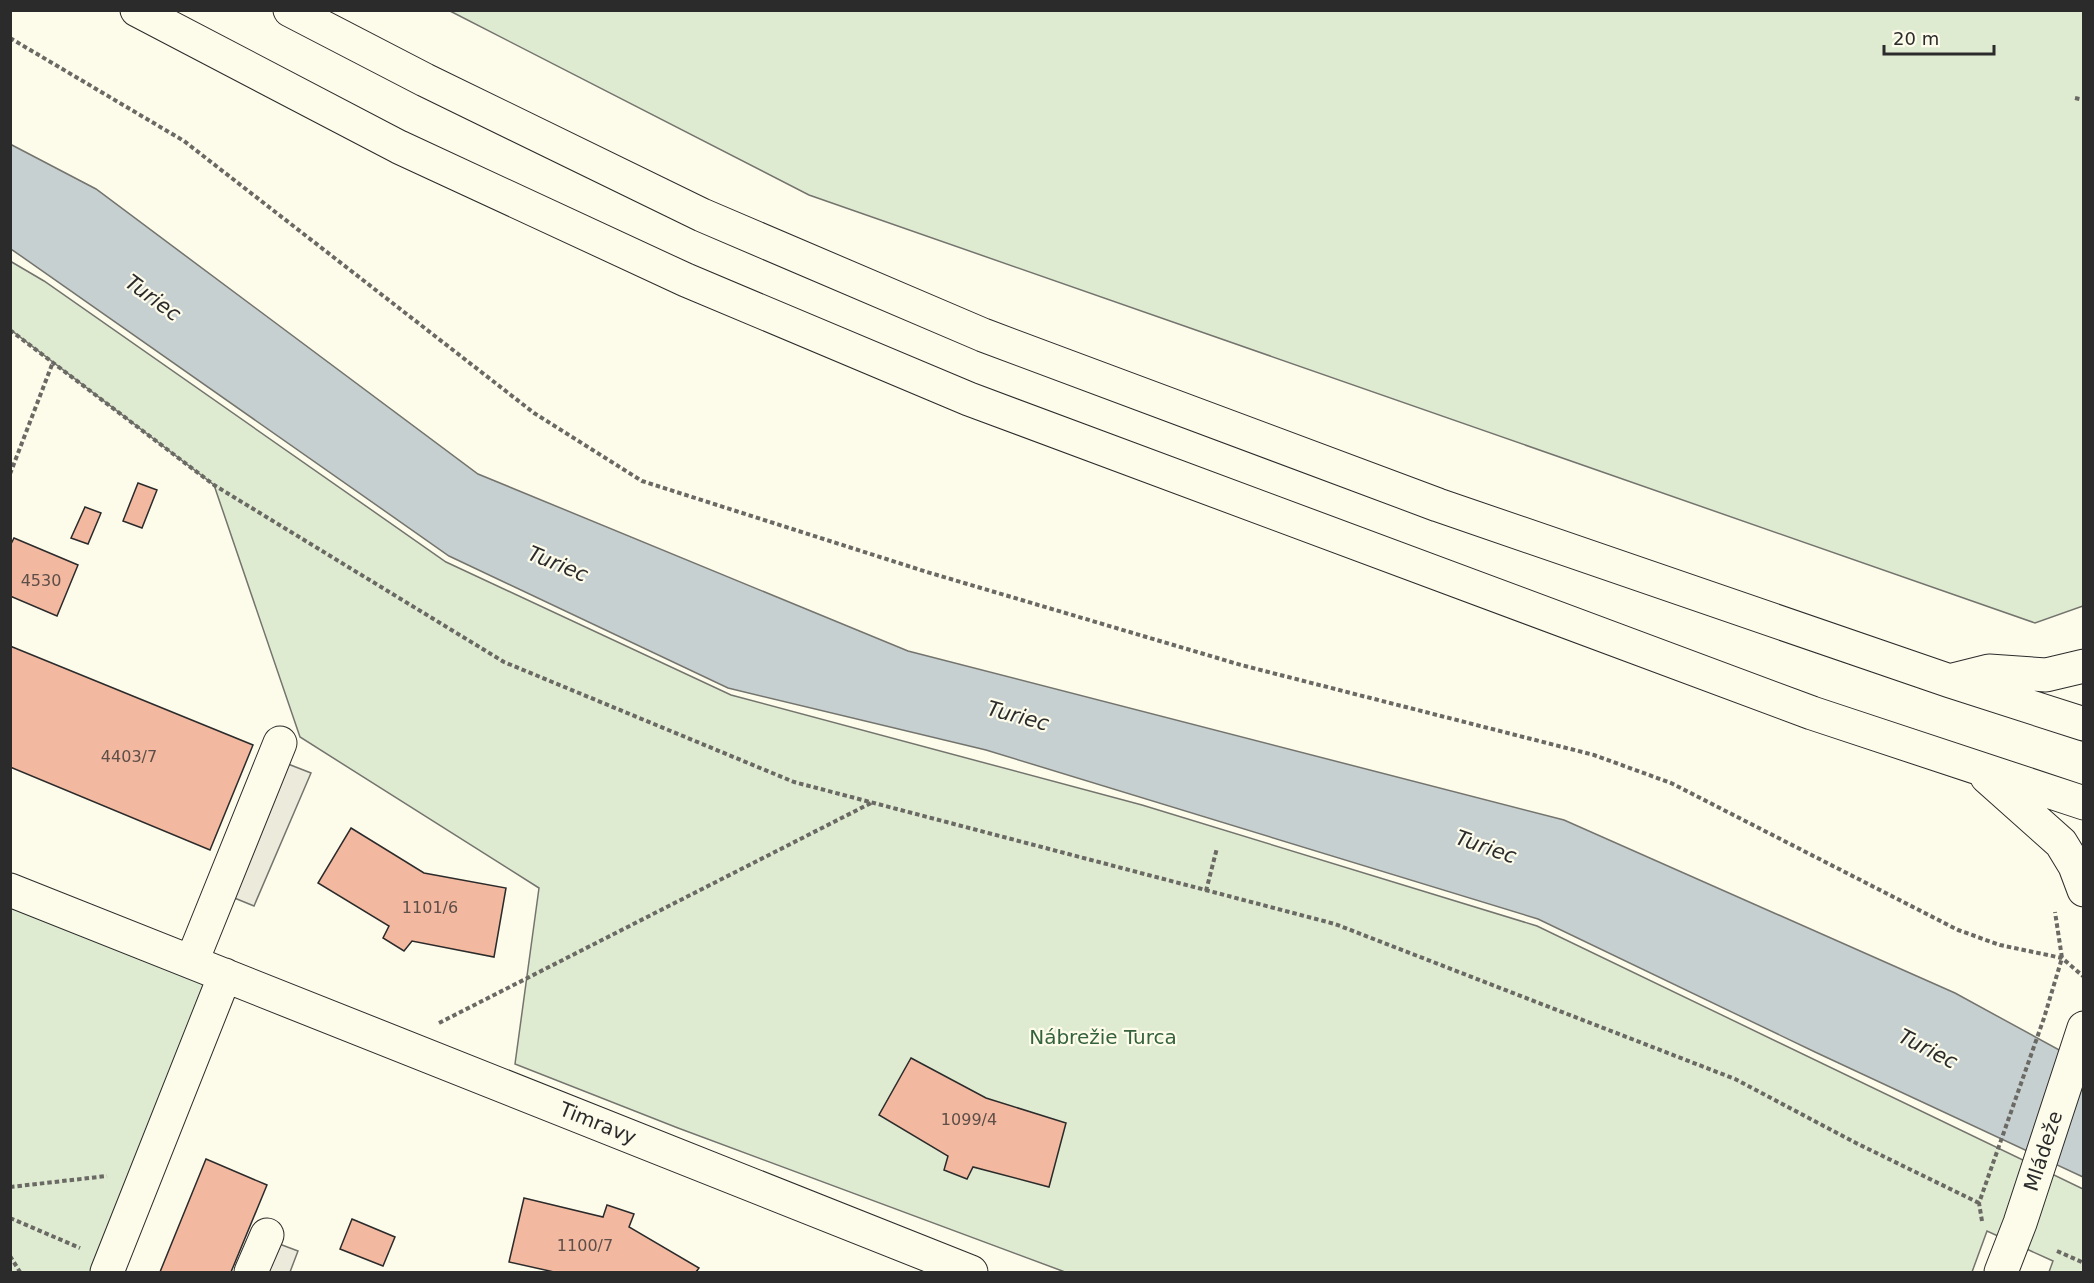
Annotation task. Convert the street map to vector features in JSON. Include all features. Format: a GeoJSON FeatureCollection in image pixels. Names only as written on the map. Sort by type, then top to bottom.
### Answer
{"type":"FeatureCollection","features":[{"type":"Feature","properties":{"kind":"main road"},"geometry":{"type":"LineString","coordinates":[[137,10],[399,147],[686,280],[969,399],[1812,713],[2084,803]]}},
{"type":"Feature","properties":{"kind":"main road"},"geometry":{"type":"LineString","coordinates":[[290,10],[425,80],[702,215],[983,335],[1438,505],[1950,681],[2084,724]]}},
{"type":"Feature","properties":{"kind":"main road"},"geometry":{"type":"LineString","coordinates":[[1950,681],[1989,670],[2046,675],[2084,666]]}},
{"type":"Feature","properties":{"kind":"main road"},"geometry":{"type":"LineString","coordinates":[[192,962],[280,743]]}},
{"type":"Feature","properties":{"kind":"main road"},"geometry":{"type":"LineString","coordinates":[[1976,768],[2061,843],[2075,866],[2069,895]]}},
{"type":"Feature","properties":{"kind":"main road","name":"Timravy"},"geometry":{"type":"LineString","coordinates":[[10,890],[970,1272]]}},
{"type":"Feature","properties":{"kind":"main road"},"geometry":{"type":"LineString","coordinates":[[109,1267],[225,975]]}},
{"type":"Feature","properties":{"kind":"main road","name":"Mládeže"},"geometry":{"type":"LineString","coordinates":[[2001,1272],[2084,1028]]}},
{"type":"Feature","properties":{"kind":"main road"},"geometry":{"type":"LineString","coordinates":[[251,1272],[267,1235]]}},
{"type":"Feature","properties":{"kind":"path"},"geometry":{"type":"LineString","coordinates":[[10,38],[184,141],[534,412],[642,481],[927,572],[1241,664],[1594,756],[1671,783],[1958,930],[2000,945],[2062,958],[2084,977]]}},
{"type":"Feature","properties":{"kind":"path"},"geometry":{"type":"LineString","coordinates":[[2075,98],[2084,100]]}},
{"type":"Feature","properties":{"kind":"path"},"geometry":{"type":"LineString","coordinates":[[10,330],[214,485],[504,662],[794,782],[1335,924],[1735,1079],[1856,1143],[1979,1203],[2044,1018],[2062,958],[2069,895]]}},
{"type":"Feature","properties":{"kind":"path"},"geometry":{"type":"LineString","coordinates":[[10,474],[53,362]]}},
{"type":"Feature","properties":{"kind":"path"},"geometry":{"type":"LineString","coordinates":[[398,1044],[872,802]]}},
{"type":"Feature","properties":{"kind":"path"},"geometry":{"type":"LineString","coordinates":[[1206,891],[1217,848]]}},
{"type":"Feature","properties":{"kind":"path"},"geometry":{"type":"LineString","coordinates":[[10,1187],[146,1172]]}},
{"type":"Feature","properties":{"kind":"path"},"geometry":{"type":"LineString","coordinates":[[10,1218],[109,1267]]}},
{"type":"Feature","properties":{"kind":"path"},"geometry":{"type":"LineString","coordinates":[[2057,1251],[2084,1263]]}},
{"type":"Feature","properties":{"kind":"path"},"geometry":{"type":"LineString","coordinates":[[10,1256],[20,1272]]}},
{"type":"Feature","properties":{"kind":"green space"},"geometry":{"type":"Polygon","coordinates":[[[450,11],[2083,11],[2083,606],[2035,623],[809,195],[450,11]]]}},
{"type":"Feature","properties":{"kind":"green space","name":"Nábrežie Turca"},"geometry":{"type":"Polygon","coordinates":[[[10,261],[44,281],[446,562],[731,695],[1142,805],[1537,926],[2083,1189],[2083,1272],[2049,1272],[2053,1261],[1987,1231],[1972,1272],[1065,1272],[678,1128],[515,1064],[539,888],[300,737],[214,485],[11,330],[10,261]]]}},
{"type":"Feature","properties":{"kind":"green space"},"geometry":{"type":"Polygon","coordinates":[[[10,890],[225,975],[107,1272],[11,1272],[10,890]]]}},
{"type":"Feature","properties":{"kind":"shaded area"},"geometry":{"type":"Polygon","coordinates":[[[288,764],[311,773],[254,906],[232,897],[288,764]]]}},
{"type":"Feature","properties":{"kind":"shaded area"},"geometry":{"type":"Polygon","coordinates":[[[274,1242],[298,1251],[290,1272],[261,1272],[274,1242]]]}},
{"type":"Feature","properties":{"kind":"water","name":"Turiec"},"geometry":{"type":"Polygon","coordinates":[[[10,144],[96,189],[478,474],[908,651],[1564,820],[1955,993],[2083,1063],[2083,1177],[1538,919],[986,750],[728,688],[449,556],[11,249],[10,144]]]}},
{"type":"Feature","properties":{"kind":"building"},"geometry":{"type":"Polygon","coordinates":[[[138,483],[157,490],[142,528],[123,521],[138,483]]]}},
{"type":"Feature","properties":{"kind":"building"},"geometry":{"type":"Polygon","coordinates":[[[85,507],[101,513],[88,544],[71,538],[85,507]]]}},
{"type":"Feature","properties":{"kind":"building"},"geometry":{"type":"Polygon","coordinates":[[[14,538],[78,565],[57,616],[10,596],[10,546],[14,538]]]}},
{"type":"Feature","properties":{"kind":"building"},"geometry":{"type":"Polygon","coordinates":[[[10,646],[253,745],[210,850],[10,767],[10,646]]]}},
{"type":"Feature","properties":{"kind":"building"},"geometry":{"type":"Polygon","coordinates":[[[351,828],[424,873],[506,888],[494,957],[412,941],[404,951],[383,938],[389,926],[318,883],[351,828]]]}},
{"type":"Feature","properties":{"kind":"building"},"geometry":{"type":"Polygon","coordinates":[[[911,1058],[986,1098],[1066,1123],[1049,1187],[973,1167],[967,1179],[944,1170],[948,1156],[879,1115],[911,1058]]]}},
{"type":"Feature","properties":{"kind":"building"},"geometry":{"type":"Polygon","coordinates":[[[206,1159],[267,1185],[231,1272],[160,1272],[206,1159]]]}},
{"type":"Feature","properties":{"kind":"building"},"geometry":{"type":"Polygon","coordinates":[[[524,1198],[603,1217],[607,1205],[634,1214],[629,1227],[699,1268],[696,1272],[554,1272],[509,1262],[524,1198]]]}},
{"type":"Feature","properties":{"kind":"building"},"geometry":{"type":"Polygon","coordinates":[[[352,1219],[395,1237],[383,1266],[340,1249],[352,1219]]]}}]}
